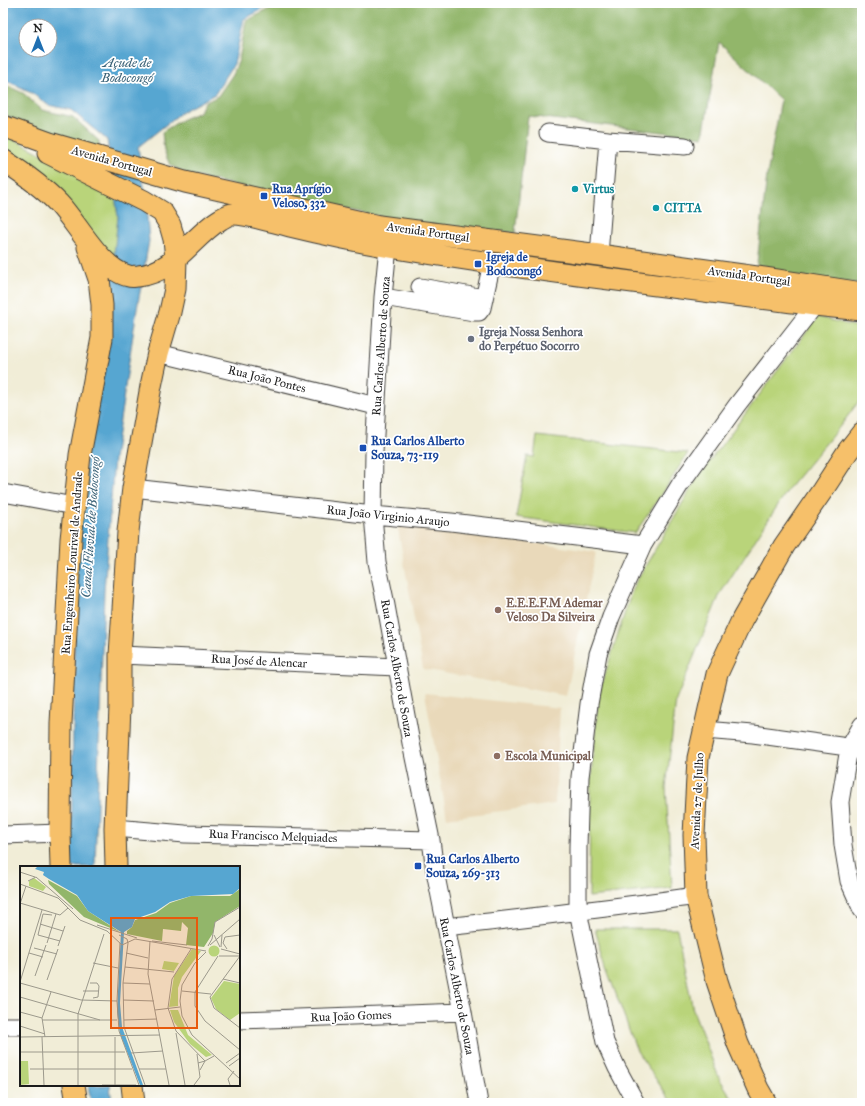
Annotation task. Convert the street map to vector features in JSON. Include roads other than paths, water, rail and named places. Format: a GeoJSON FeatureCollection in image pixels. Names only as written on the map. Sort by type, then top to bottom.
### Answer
{"type":"FeatureCollection","features":[{"type":"Feature","properties":{"kind":"main road","name":"Avenida Portugal"},"geometry":{"type":"LineString","coordinates":[[3,126],[50,143],[185,182],[371,224],[391,238],[492,263],[815,306],[857,301]]}},
{"type":"Feature","properties":{"kind":"main road","name":"Avenida Portugal"},"geometry":{"type":"LineString","coordinates":[[3,129],[104,182],[144,201],[162,212],[170,225],[175,249]]}},
{"type":"Feature","properties":{"kind":"main road","name":"Avenida Portugal"},"geometry":{"type":"LineString","coordinates":[[3,160],[32,179],[59,205],[85,239],[108,264],[118,272],[131,277],[146,275],[157,271],[175,249],[200,235],[213,224],[230,214],[242,215],[314,232],[600,255],[764,278],[857,301]]}},
{"type":"Feature","properties":{"kind":"main road","name":"Rua Engenheiro Lourival de Andrade"},"geometry":{"type":"LineString","coordinates":[[61,866],[62,715],[70,554],[80,455],[102,338],[102,306],[99,279],[85,239]]}},
{"type":"Feature","properties":{"kind":"main road"},"geometry":{"type":"LineString","coordinates":[[116,866],[115,828],[120,706],[120,655],[126,562],[133,488],[151,386],[158,353],[170,312],[174,289],[175,249]]}},
{"type":"Feature","properties":{"kind":"main road","name":"Avenida 27 de Julho"},"geometry":{"type":"LineString","coordinates":[[766,1103],[758,1089],[738,1044],[717,981],[696,896],[694,835],[698,758],[717,674],[742,620],[784,546],[848,451],[862,433]]}},
{"type":"Feature","properties":{"kind":"main road"},"geometry":{"type":"LineString","coordinates":[[74,1086],[77,1103]]}},
{"type":"Feature","properties":{"kind":"main road"},"geometry":{"type":"LineString","coordinates":[[132,1086],[134,1103]]}},
{"type":"Feature","properties":{"kind":"street"},"geometry":{"type":"LineString","coordinates":[[548,133],[608,140],[685,146]]}},
{"type":"Feature","properties":{"kind":"street"},"geometry":{"type":"LineString","coordinates":[[600,255],[608,140]]}},
{"type":"Feature","properties":{"kind":"street","name":"Rua Carlos Alberto de Souza"},"geometry":{"type":"LineString","coordinates":[[391,238],[383,297],[376,406],[373,515],[377,562],[431,840],[479,1103]]}},
{"type":"Feature","properties":{"kind":"street"},"geometry":{"type":"LineString","coordinates":[[383,297],[479,312],[482,308],[492,263]]}},
{"type":"Feature","properties":{"kind":"street"},"geometry":{"type":"LineString","coordinates":[[420,287],[484,298]]}},
{"type":"Feature","properties":{"kind":"street"},"geometry":{"type":"LineString","coordinates":[[636,1103],[605,1042],[578,910],[580,777],[589,704],[598,654],[611,617],[643,545],[681,483],[737,405],[815,306]]}},
{"type":"Feature","properties":{"kind":"street","name":"Rua João Pontes"},"geometry":{"type":"LineString","coordinates":[[158,353],[376,406]]}},
{"type":"Feature","properties":{"kind":"street","name":"Rua João Virginio Araujo"},"geometry":{"type":"LineString","coordinates":[[133,488],[373,515],[459,523],[643,545]]}},
{"type":"Feature","properties":{"kind":"street"},"geometry":{"type":"LineString","coordinates":[[3,493],[74,506]]}},
{"type":"Feature","properties":{"kind":"street","name":"Rua José de Alencar"},"geometry":{"type":"LineString","coordinates":[[120,655],[398,667]]}},
{"type":"Feature","properties":{"kind":"street"},"geometry":{"type":"LineString","coordinates":[[862,725],[840,802],[843,845],[849,882],[862,910]]}},
{"type":"Feature","properties":{"kind":"street"},"geometry":{"type":"LineString","coordinates":[[704,730],[754,734],[856,749]]}},
{"type":"Feature","properties":{"kind":"street","name":"Rua Francisco Melquiades"},"geometry":{"type":"LineString","coordinates":[[115,828],[186,834],[431,840]]}},
{"type":"Feature","properties":{"kind":"street"},"geometry":{"type":"LineString","coordinates":[[3,835],[60,833]]}},
{"type":"Feature","properties":{"kind":"street"},"geometry":{"type":"LineString","coordinates":[[446,927],[696,896]]}},
{"type":"Feature","properties":{"kind":"street","name":"Rua João Gomes"},"geometry":{"type":"LineString","coordinates":[[240,1020],[463,1012]]}},
{"type":"Feature","properties":{"kind":"street"},"geometry":{"type":"LineString","coordinates":[[3,1026],[20,1026]]}},
{"type":"Feature","properties":{"kind":"water"},"geometry":{"type":"Polygon","coordinates":[[[3,3],[275,3],[244,19],[234,64],[215,94],[183,111],[138,147],[145,192],[149,241],[114,459],[104,592],[95,866],[71,866],[75,583],[86,453],[109,301],[118,217],[107,140],[71,110],[48,105],[29,91],[3,79],[3,3]]]}},
{"type":"Feature","properties":{"kind":"water"},"geometry":{"type":"Polygon","coordinates":[[[88,1086],[110,1086],[112,1103],[91,1103],[88,1086]]]}},
{"type":"Feature","properties":{"kind":"place","name":"Virtus"},"geometry":{"type":"Point","coordinates":[575,189]}},
{"type":"Feature","properties":{"kind":"place","name":"Rua Aprígio Veloso, 332"},"geometry":{"type":"Point","coordinates":[264,196]}},
{"type":"Feature","properties":{"kind":"place","name":"CITTA"},"geometry":{"type":"Point","coordinates":[656,208]}},
{"type":"Feature","properties":{"kind":"place","name":"Igreja de Bodocongó"},"geometry":{"type":"Point","coordinates":[478,264]}},
{"type":"Feature","properties":{"kind":"place","name":"Igreja Nossa Senhora do Perpétuo Socorro"},"geometry":{"type":"Point","coordinates":[471,339]}},
{"type":"Feature","properties":{"kind":"place","name":"Rua Carlos Alberto Souza, 73-119"},"geometry":{"type":"Point","coordinates":[363,448]}},
{"type":"Feature","properties":{"kind":"place","name":"E.E.E.F.M Ademar Veloso Da Silveira"},"geometry":{"type":"Point","coordinates":[498,610]}},
{"type":"Feature","properties":{"kind":"place","name":"Escola Municipal"},"geometry":{"type":"Point","coordinates":[497,756]}},
{"type":"Feature","properties":{"kind":"place","name":"Rua Carlos Alberto Souza, 269-313"},"geometry":{"type":"Point","coordinates":[418,866]}},
{"type":"Feature","properties":{"kind":"water label","name":"Açude de Bodocongó"},"geometry":{"type":"Point","coordinates":[127,70]}},
{"type":"Feature","properties":{"kind":"water label","name":"Canal Fluvial de Bodocongó"},"geometry":{"type":"Point","coordinates":[90,527]}}]}
